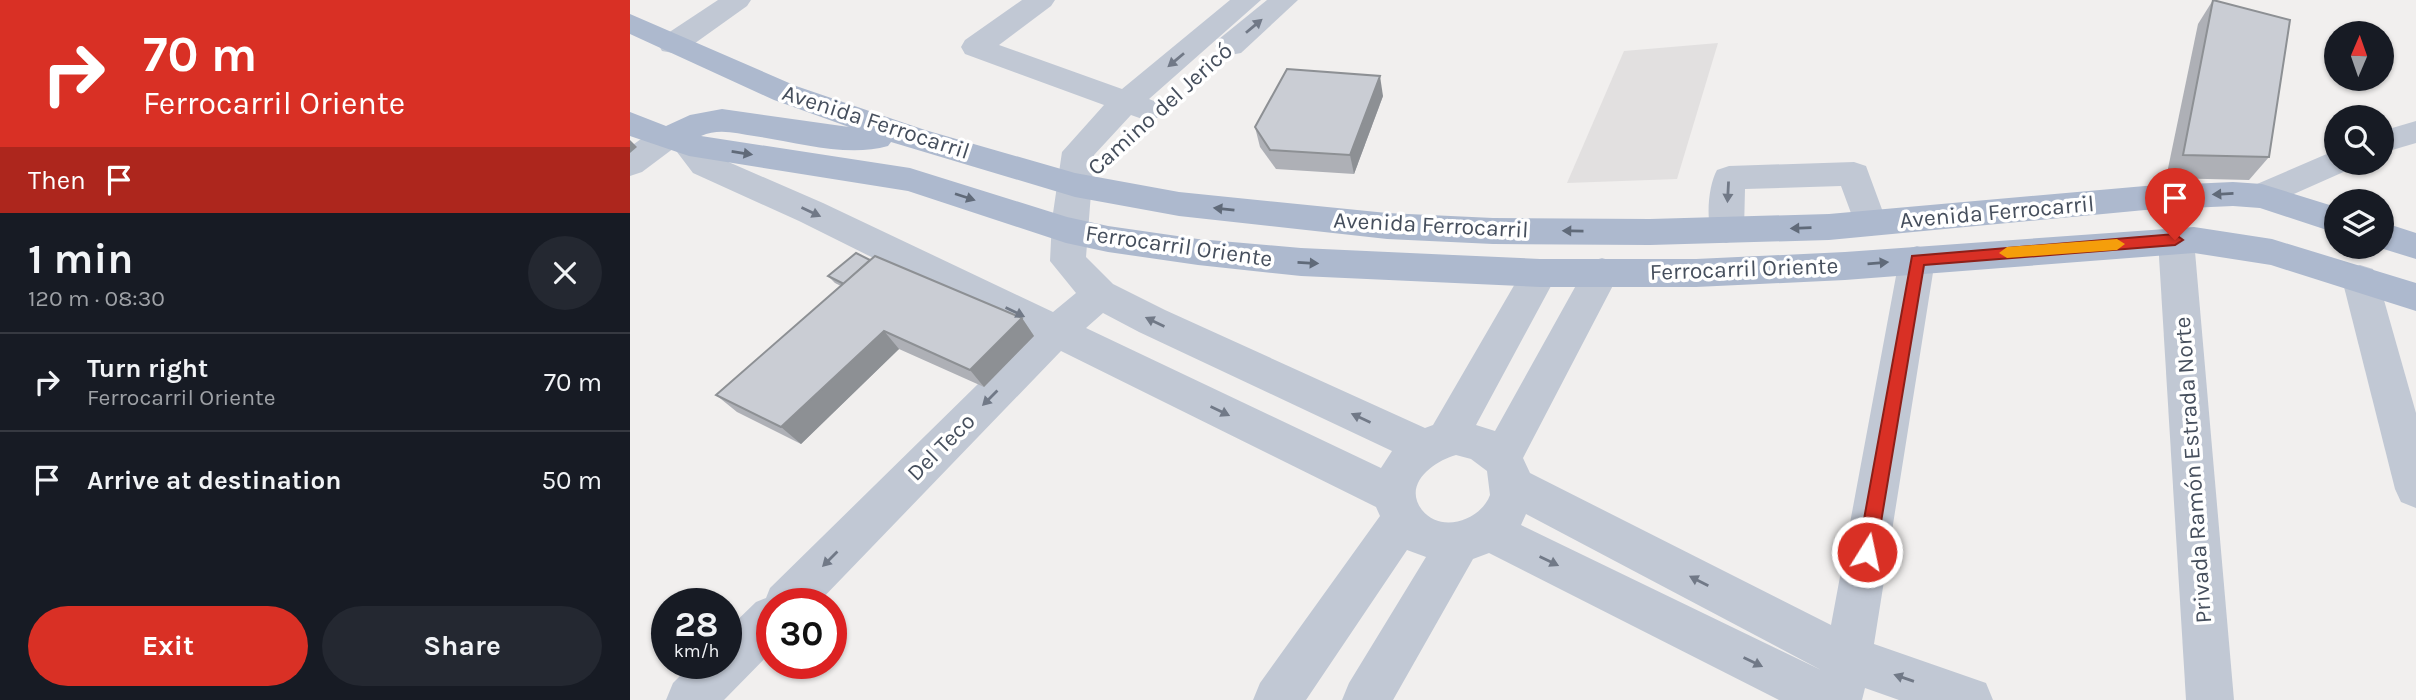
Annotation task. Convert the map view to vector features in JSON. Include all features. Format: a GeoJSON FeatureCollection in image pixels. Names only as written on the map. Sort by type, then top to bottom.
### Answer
{"type":"FeatureCollection","features":[{"type":"Feature","properties":{"kind":"main road","name":"Avenida Ferrocarril"},"geometry":{"type":"LineString","coordinates":[[630,23],[785,93],[914,138],[1075,185],[1179,204],[1387,226],[1519,231],[1726,230],[1870,223],[2145,198],[2232,194],[2262,196],[2324,216]]}},
{"type":"Feature","properties":{"kind":"main road"},"geometry":{"type":"LineString","coordinates":[[677,142],[701,123],[722,120],[842,138],[914,138]]}},
{"type":"Feature","properties":{"kind":"main road","name":"Ferrocarril Oriente"},"geometry":{"type":"LineString","coordinates":[[630,123],[677,142],[910,180],[1066,230],[1198,252],[1301,262],[1540,272],[1696,273],[1845,266],[2175,240],[2272,252],[2416,297]]}},
{"type":"Feature","properties":{"kind":"main road"},"geometry":{"type":"LineString","coordinates":[[2394,239],[2416,246]]}},
{"type":"Feature","properties":{"kind":"street"},"geometry":{"type":"LineString","coordinates":[[673,44],[737,0]]}},
{"type":"Feature","properties":{"kind":"street"},"geometry":{"type":"LineString","coordinates":[[1041,0],[976,47],[1139,107]]}},
{"type":"Feature","properties":{"kind":"street","name":"Camino del Jericó"},"geometry":{"type":"LineString","coordinates":[[1075,185],[1103,162],[1139,107],[1247,0]]}},
{"type":"Feature","properties":{"kind":"street","name":"Camino del Jericó"},"geometry":{"type":"LineString","coordinates":[[1139,107],[1284,0]]}},
{"type":"Feature","properties":{"kind":"street"},"geometry":{"type":"LineString","coordinates":[[2394,138],[2416,132]]}},
{"type":"Feature","properties":{"kind":"street"},"geometry":{"type":"LineString","coordinates":[[630,164],[677,142]]}},
{"type":"Feature","properties":{"kind":"street","name":"Ferrocarril Oriente"},"geometry":{"type":"LineString","coordinates":[[677,142],[705,165],[811,212],[1055,332],[1399,507]]}},
{"type":"Feature","properties":{"kind":"street","name":"Avenida Ferrocarril"},"geometry":{"type":"LineString","coordinates":[[2262,196],[2324,168]]}},
{"type":"Feature","properties":{"kind":"street"},"geometry":{"type":"LineString","coordinates":[[1726,230],[1729,178],[1854,174],[1870,223]]}},
{"type":"Feature","properties":{"kind":"street","name":"Ferrocarril Oriente"},"geometry":{"type":"LineString","coordinates":[[1075,185],[1066,230],[1068,261],[1100,294],[1152,321],[1435,442]]}},
{"type":"Feature","properties":{"kind":"street","name":"Privada Ramón Estrada Norte"},"geometry":{"type":"LineString","coordinates":[[2175,240],[2210,700]]}},
{"type":"Feature","properties":{"kind":"street"},"geometry":{"type":"LineString","coordinates":[[1843,679],[1917,260]]}},
{"type":"Feature","properties":{"kind":"street"},"geometry":{"type":"LineString","coordinates":[[1540,272],[1435,442],[1406,461],[1396,477],[1399,507],[1411,528],[1429,538],[1449,542],[1474,536],[1501,519],[1510,504],[1507,471],[1602,272]]}},
{"type":"Feature","properties":{"kind":"street"},"geometry":{"type":"LineString","coordinates":[[2360,279],[2416,489]]}},
{"type":"Feature","properties":{"kind":"street","name":"Del Teco"},"geometry":{"type":"LineString","coordinates":[[802,588],[1055,332],[1100,294]]}},
{"type":"Feature","properties":{"kind":"street"},"geometry":{"type":"LineString","coordinates":[[1435,442],[1473,440],[1489,447],[1507,471],[1843,679],[1969,700]]}},
{"type":"Feature","properties":{"kind":"street"},"geometry":{"type":"LineString","coordinates":[[1277,700],[1399,507]]}},
{"type":"Feature","properties":{"kind":"street"},"geometry":{"type":"LineString","coordinates":[[1366,700],[1474,536]]}},
{"type":"Feature","properties":{"kind":"street"},"geometry":{"type":"LineString","coordinates":[[1474,536],[1830,700]]}},
{"type":"Feature","properties":{"kind":"street"},"geometry":{"type":"LineString","coordinates":[[690,700],[756,634]]}},
{"type":"Feature","properties":{"kind":"shaded area"},"geometry":{"type":"Polygon","coordinates":[[[1718,43],[1677,179],[1567,183],[1624,51],[1718,43]]]}},
{"type":"Feature","properties":{"kind":"building"},"geometry":{"type":"Polygon","coordinates":[[[2213,0],[2290,20],[2269,157],[2183,155],[2213,0]]]}},
{"type":"Feature","properties":{"kind":"building"},"geometry":{"type":"Polygon","coordinates":[[[1287,69],[1380,76],[1350,155],[1270,150],[1255,127],[1287,69]]]}},
{"type":"Feature","properties":{"kind":"building"},"geometry":{"type":"Polygon","coordinates":[[[856,253],[870,260],[844,284],[828,276],[856,253]]]}},
{"type":"Feature","properties":{"kind":"building"},"geometry":{"type":"Polygon","coordinates":[[[875,256],[1022,318],[970,370],[884,331],[781,427],[716,395],[875,256]]]}},
{"type":"Feature","properties":{"kind":"slow traffic"},"geometry":{"type":"LineString","coordinates":[[2007,253],[2117,244]]}},
{"type":"Feature","properties":{"kind":"route"},"geometry":{"type":"LineString","coordinates":[[1867,552],[1917,260],[2175,240]]}}]}
